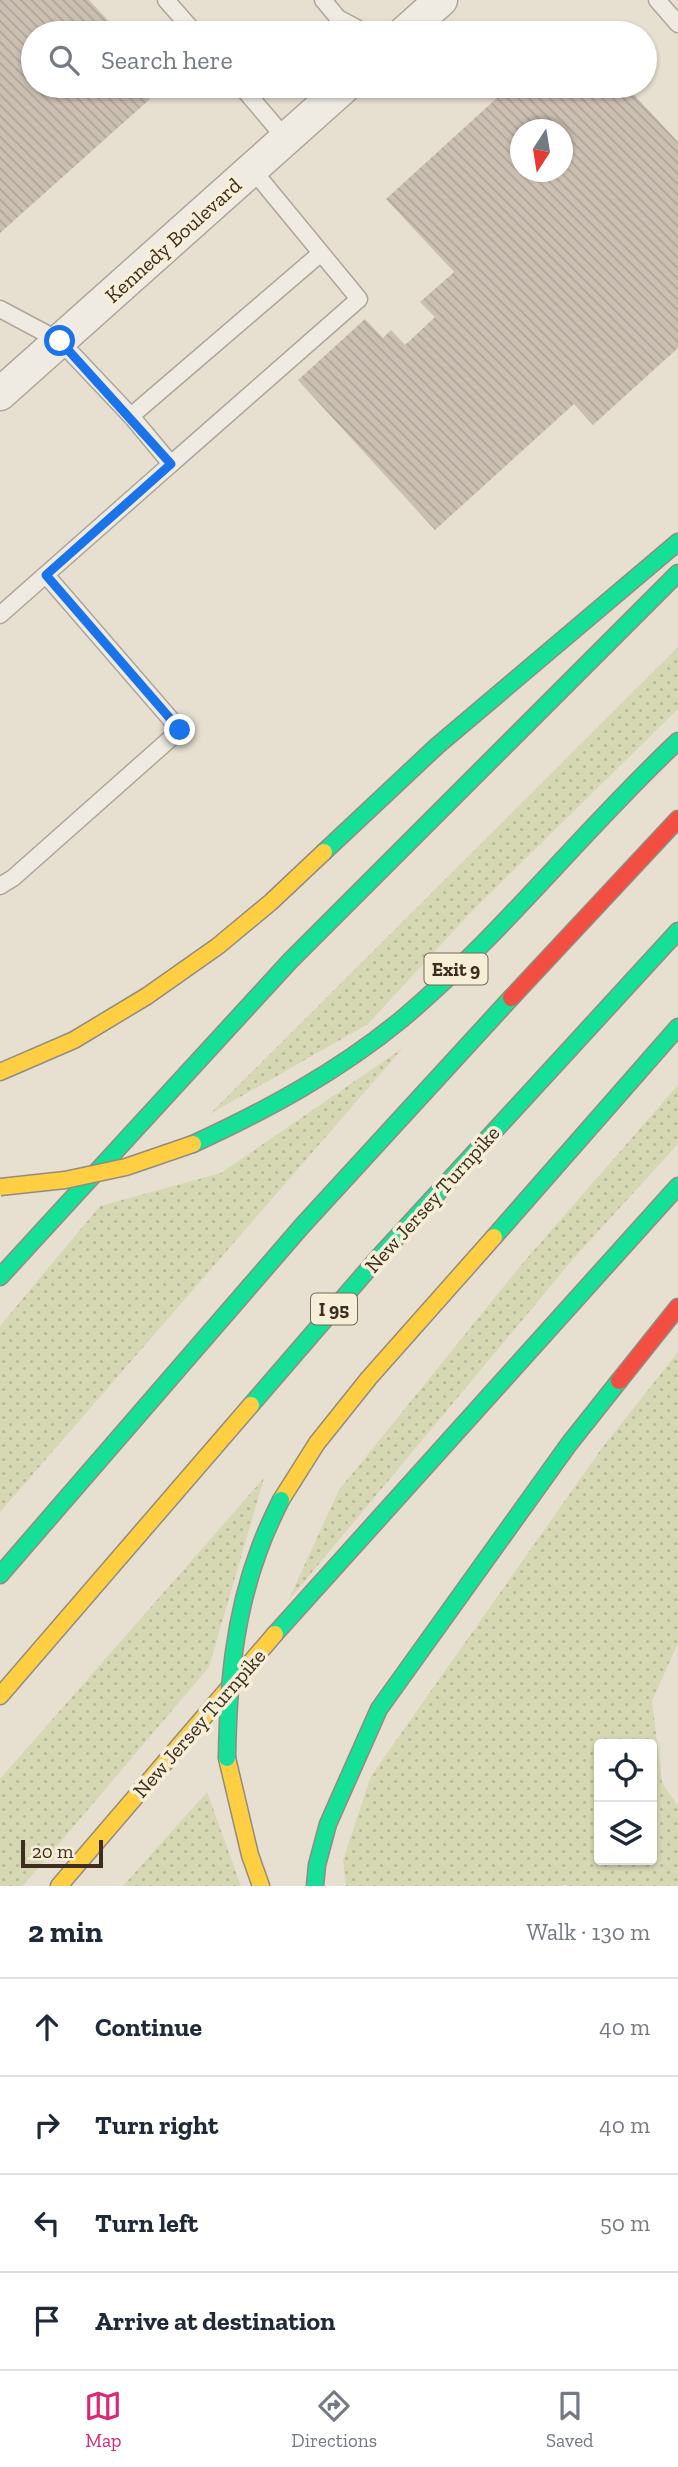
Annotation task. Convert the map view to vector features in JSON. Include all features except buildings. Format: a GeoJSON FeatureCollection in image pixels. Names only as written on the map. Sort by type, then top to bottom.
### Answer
{"type":"FeatureCollection","features":[{"type":"Feature","properties":{"kind":"highway"},"geometry":{"type":"LineString","coordinates":[[0,1072],[74,1040],[147,996],[218,946],[271,902],[437,746],[678,542]]}},
{"type":"Feature","properties":{"kind":"highway"},"geometry":{"type":"LineString","coordinates":[[0,1277],[290,961],[678,573]]}},
{"type":"Feature","properties":{"kind":"highway","name":"Exit 9"},"geometry":{"type":"LineString","coordinates":[[0,1187],[65,1180],[126,1167],[193,1144],[253,1117],[304,1089],[366,1048],[425,999],[479,947],[588,830],[678,741]]}},
{"type":"Feature","properties":{"kind":"highway"},"geometry":{"type":"LineString","coordinates":[[0,1575],[302,1226],[678,819]]}},
{"type":"Feature","properties":{"kind":"highway","name":"New Jersey Turnpike"},"geometry":{"type":"LineString","coordinates":[[0,1696],[377,1259],[678,931]]}},
{"type":"Feature","properties":{"kind":"highway"},"geometry":{"type":"LineString","coordinates":[[261,1886],[250,1855],[227,1758],[227,1704],[242,1602],[257,1552],[281,1500],[317,1443],[369,1378],[678,1027]]}},
{"type":"Feature","properties":{"kind":"highway","name":"New Jersey Turnpike"},"geometry":{"type":"LineString","coordinates":[[59,1886],[272,1637],[678,1186]]}},
{"type":"Feature","properties":{"kind":"highway"},"geometry":{"type":"LineString","coordinates":[[315,1886],[317,1865],[328,1824],[379,1709],[569,1444],[678,1307]]}},
{"type":"Feature","properties":{"kind":"street"},"geometry":{"type":"LineString","coordinates":[[417,21],[441,0]]}},
{"type":"Feature","properties":{"kind":"street","name":"Kennedy Boulevard"},"geometry":{"type":"LineString","coordinates":[[0,394],[331,98]]}},
{"type":"Feature","properties":{"kind":"lane"},"geometry":{"type":"LineString","coordinates":[[166,0],[184,21]]}},
{"type":"Feature","properties":{"kind":"lane"},"geometry":{"type":"LineString","coordinates":[[323,0],[344,21]]}},
{"type":"Feature","properties":{"kind":"lane"},"geometry":{"type":"LineString","coordinates":[[657,0],[678,24]]}},
{"type":"Feature","properties":{"kind":"lane"},"geometry":{"type":"LineString","coordinates":[[251,98],[286,138]]}},
{"type":"Feature","properties":{"kind":"lane"},"geometry":{"type":"LineString","coordinates":[[0,615],[359,299],[252,169]]}},
{"type":"Feature","properties":{"kind":"lane"},"geometry":{"type":"LineString","coordinates":[[131,416],[321,253]]}},
{"type":"Feature","properties":{"kind":"lane"},"geometry":{"type":"LineString","coordinates":[[0,309],[60,341],[131,416],[171,464]]}},
{"type":"Feature","properties":{"kind":"lane"},"geometry":{"type":"LineString","coordinates":[[0,886],[13,878],[180,730],[46,575]]}},
{"type":"Feature","properties":{"kind":"green space"},"geometry":{"type":"Polygon","coordinates":[[[678,647],[678,709],[470,913],[368,1024],[210,1114],[678,647]]]}},
{"type":"Feature","properties":{"kind":"green space"},"geometry":{"type":"Polygon","coordinates":[[[403,1048],[0,1512],[0,1326],[100,1206],[221,1173],[403,1048]]]}},
{"type":"Feature","properties":{"kind":"green space"},"geometry":{"type":"Polygon","coordinates":[[[678,1085],[678,1144],[574,1258],[288,1601],[339,1490],[522,1264],[678,1085]]]}},
{"type":"Feature","properties":{"kind":"green space"},"geometry":{"type":"Polygon","coordinates":[[[678,1352],[678,1643],[652,1701],[657,1739],[594,1739],[594,1865],[657,1865],[657,1742],[662,1783],[678,1806],[678,1886],[346,1886],[343,1860],[371,1776],[602,1448],[678,1352]]]}},
{"type":"Feature","properties":{"kind":"green space"},"geometry":{"type":"Polygon","coordinates":[[[264,1478],[209,1667],[23,1886],[0,1886],[0,1779],[264,1478]]]}},
{"type":"Feature","properties":{"kind":"green space"},"geometry":{"type":"Polygon","coordinates":[[[207,1792],[241,1886],[123,1886],[207,1792]]]}},
{"type":"Feature","properties":{"kind":"traffic: fast"},"geometry":{"type":"LineString","coordinates":[[324,852],[437,746],[678,542]]}},
{"type":"Feature","properties":{"kind":"traffic: fast"},"geometry":{"type":"LineString","coordinates":[[0,1277],[290,961],[678,573]]}},
{"type":"Feature","properties":{"kind":"traffic: fast"},"geometry":{"type":"LineString","coordinates":[[193,1144],[302,1088],[353,1056],[402,1019],[474,953],[678,741]]}},
{"type":"Feature","properties":{"kind":"traffic: fast"},"geometry":{"type":"LineString","coordinates":[[251,1405],[377,1259],[678,931]]}},
{"type":"Feature","properties":{"kind":"traffic: fast"},"geometry":{"type":"LineString","coordinates":[[0,1575],[302,1226],[511,998]]}},
{"type":"Feature","properties":{"kind":"traffic: fast"},"geometry":{"type":"LineString","coordinates":[[494,1237],[678,1027]]}},
{"type":"Feature","properties":{"kind":"traffic: fast"},"geometry":{"type":"LineString","coordinates":[[275,1634],[678,1186]]}},
{"type":"Feature","properties":{"kind":"traffic: fast"},"geometry":{"type":"LineString","coordinates":[[315,1886],[317,1865],[328,1824],[379,1709],[569,1444],[619,1381]]}},
{"type":"Feature","properties":{"kind":"traffic: fast"},"geometry":{"type":"LineString","coordinates":[[227,1758],[231,1678],[238,1626],[250,1575],[281,1500]]}},
{"type":"Feature","properties":{"kind":"traffic: slow"},"geometry":{"type":"LineString","coordinates":[[0,1072],[74,1040],[147,996],[218,946],[271,902],[324,852]]}},
{"type":"Feature","properties":{"kind":"traffic: slow"},"geometry":{"type":"LineString","coordinates":[[0,1187],[65,1180],[126,1167],[193,1144]]}},
{"type":"Feature","properties":{"kind":"traffic: slow"},"geometry":{"type":"LineString","coordinates":[[281,1500],[317,1443],[369,1378],[494,1237]]}},
{"type":"Feature","properties":{"kind":"traffic: slow"},"geometry":{"type":"LineString","coordinates":[[0,1696],[251,1405]]}},
{"type":"Feature","properties":{"kind":"traffic: slow"},"geometry":{"type":"LineString","coordinates":[[59,1886],[275,1634]]}},
{"type":"Feature","properties":{"kind":"traffic: slow"},"geometry":{"type":"LineString","coordinates":[[227,1758],[250,1855],[261,1886]]}},
{"type":"Feature","properties":{"kind":"traffic: jam"},"geometry":{"type":"LineString","coordinates":[[511,998],[678,819]]}},
{"type":"Feature","properties":{"kind":"traffic: jam"},"geometry":{"type":"LineString","coordinates":[[619,1381],[678,1307]]}},
{"type":"Feature","properties":{"kind":"route"},"geometry":{"type":"LineString","coordinates":[[60,341],[131,416],[171,464],[46,575],[180,730]]}}]}
